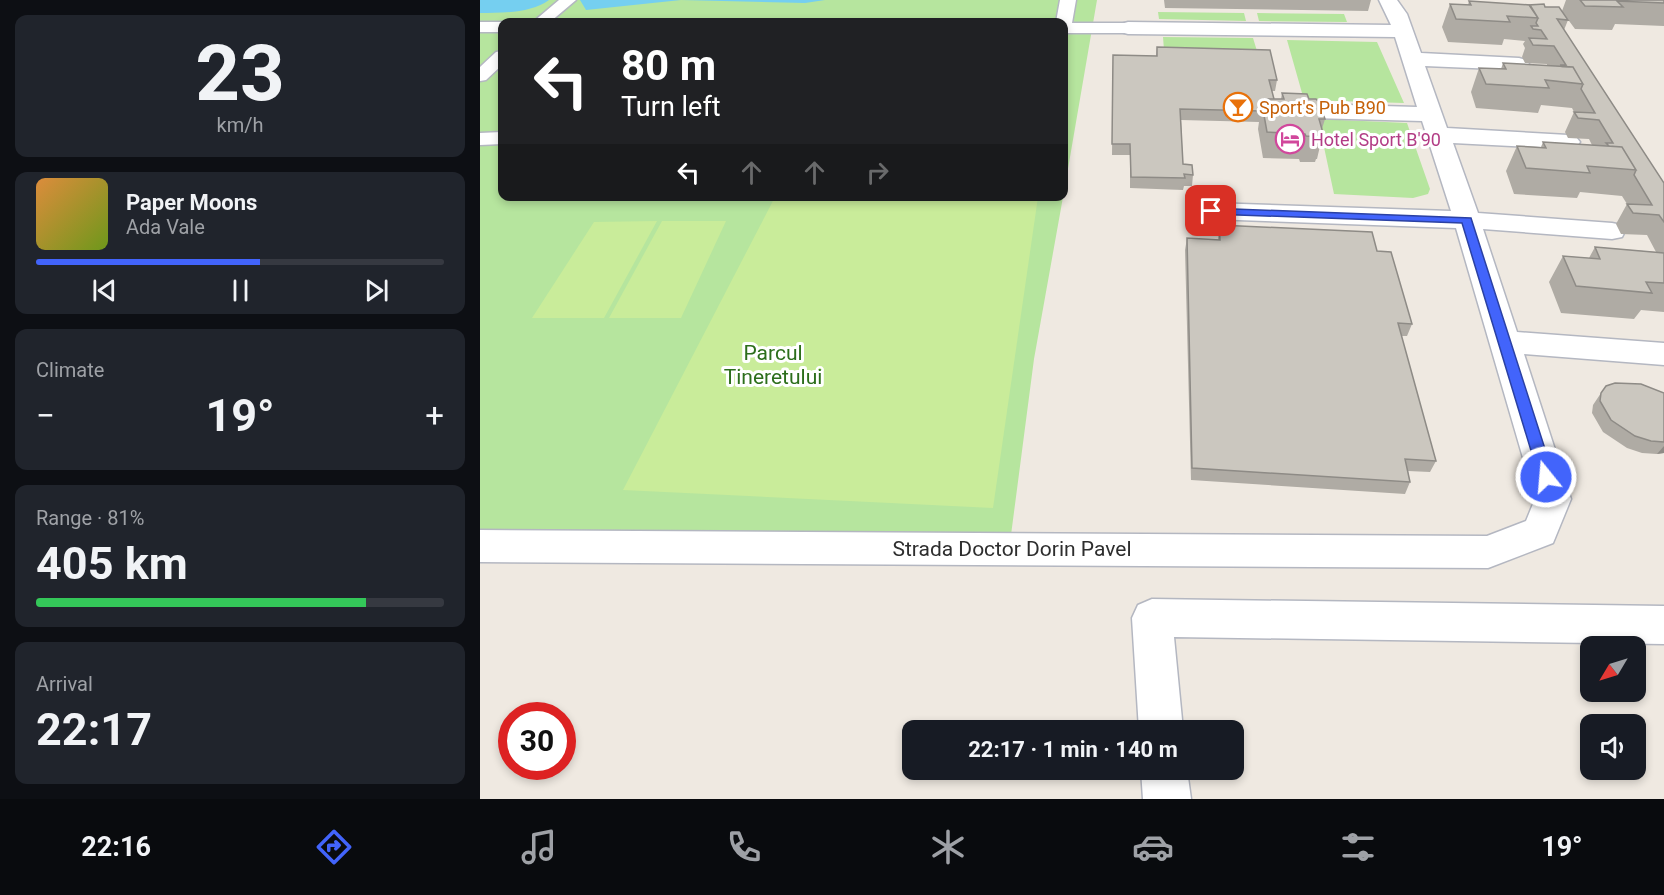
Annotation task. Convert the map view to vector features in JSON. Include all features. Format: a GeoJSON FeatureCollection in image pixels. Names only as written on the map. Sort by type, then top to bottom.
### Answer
{"type":"FeatureCollection","features":[{"type":"Feature","properties":{"kind":"street"},"geometry":{"type":"LineString","coordinates":[[546,18],[568,0]]}},
{"type":"Feature","properties":{"kind":"street"},"geometry":{"type":"LineString","coordinates":[[1065,18],[1068,0]]}},
{"type":"Feature","properties":{"kind":"street"},"geometry":{"type":"LineString","coordinates":[[1068,28],[1128,28],[1395,10],[1467,220],[1505,342],[1664,354]]}},
{"type":"Feature","properties":{"kind":"street"},"geometry":{"type":"LineString","coordinates":[[480,27],[498,27]]}},
{"type":"Feature","properties":{"kind":"street"},"geometry":{"type":"LineString","coordinates":[[1413,59],[1519,64]]}},
{"type":"Feature","properties":{"kind":"street"},"geometry":{"type":"LineString","coordinates":[[480,76],[498,60]]}},
{"type":"Feature","properties":{"kind":"street"},"geometry":{"type":"LineString","coordinates":[[1312,111],[1568,142]]}},
{"type":"Feature","properties":{"kind":"street"},"geometry":{"type":"LineString","coordinates":[[480,139],[498,138]]}},
{"type":"Feature","properties":{"kind":"street"},"geometry":{"type":"LineString","coordinates":[[1211,211],[1467,220],[1612,231]]}},
{"type":"Feature","properties":{"kind":"street","name":"Strada Doctor Dorin Pavel"},"geometry":{"type":"LineString","coordinates":[[480,546],[1488,552],[1540,532],[1553,499],[1505,342]]}},
{"type":"Feature","properties":{"kind":"street"},"geometry":{"type":"LineString","coordinates":[[1160,720],[1152,618],[1664,625]]}},
{"type":"Feature","properties":{"kind":"street"},"geometry":{"type":"LineString","coordinates":[[1165,780],[1167,799]]}},
{"type":"Feature","properties":{"kind":"green space","name":"Parcul Tineretului"},"geometry":{"type":"Polygon","coordinates":[[[480,0],[1097,0],[1068,169],[1068,18],[498,18],[498,201],[1062,201],[1034,359],[1011,535],[480,533],[480,0]]]}},
{"type":"Feature","properties":{"kind":"green space"},"geometry":{"type":"Polygon","coordinates":[[[1158,12],[1244,13],[1246,21],[1159,19],[1158,12]]]}},
{"type":"Feature","properties":{"kind":"green space"},"geometry":{"type":"Polygon","coordinates":[[[1257,13],[1344,14],[1347,22],[1259,21],[1257,13]]]}},
{"type":"Feature","properties":{"kind":"green space"},"geometry":{"type":"Polygon","coordinates":[[[1163,37],[1253,38],[1257,51],[1164,50],[1163,37]]]}},
{"type":"Feature","properties":{"kind":"green space"},"geometry":{"type":"Polygon","coordinates":[[[1287,40],[1377,42],[1404,103],[1304,100],[1287,40]]]}},
{"type":"Feature","properties":{"kind":"green space"},"geometry":{"type":"Polygon","coordinates":[[[1318,119],[1407,123],[1430,189],[1428,194],[1413,198],[1334,194],[1318,119]]]}},
{"type":"Feature","properties":{"kind":"green space"},"geometry":{"type":"Polygon","coordinates":[[[773,201],[1037,201],[993,508],[623,490],[773,201]]]}},
{"type":"Feature","properties":{"kind":"green space"},"geometry":{"type":"Polygon","coordinates":[[[657,221],[604,318],[532,318],[594,222],[657,221]]]}},
{"type":"Feature","properties":{"kind":"green space"},"geometry":{"type":"Polygon","coordinates":[[[662,221],[726,221],[681,318],[609,318],[662,221]]]}},
{"type":"Feature","properties":{"kind":"water"},"geometry":{"type":"Polygon","coordinates":[[[480,0],[549,0],[525,10],[480,13],[480,0]]]}},
{"type":"Feature","properties":{"kind":"water"},"geometry":{"type":"Polygon","coordinates":[[[580,0],[681,0],[586,10],[580,0]]]}},
{"type":"Feature","properties":{"kind":"water"},"geometry":{"type":"Polygon","coordinates":[[[681,0],[825,0],[805,3],[681,0]]]}},
{"type":"Feature","properties":{"kind":"building"},"geometry":{"type":"Polygon","coordinates":[[[1580,0],[1664,0],[1664,3],[1617,1],[1623,7],[1585,6],[1580,0]]]}},
{"type":"Feature","properties":{"kind":"building"},"geometry":{"type":"Polygon","coordinates":[[[1469,1],[1530,5],[1538,18],[1507,16],[1510,22],[1456,19],[1450,4],[1471,5],[1469,1]]]}},
{"type":"Feature","properties":{"kind":"building"},"geometry":{"type":"Polygon","coordinates":[[[1544,4],[1545,7],[1559,7],[1568,20],[1557,19],[1664,183],[1664,222],[1659,215],[1633,213],[1627,204],[1652,205],[1634,175],[1636,170],[1622,147],[1609,146],[1606,143],[1613,143],[1599,120],[1578,118],[1574,112],[1595,113],[1581,89],[1583,84],[1573,67],[1562,67],[1561,65],[1566,65],[1554,46],[1533,45],[1529,38],[1547,39],[1541,30],[1533,29],[1531,26],[1538,26],[1536,23],[1538,18],[1529,5],[1544,4]]]}},
{"type":"Feature","properties":{"kind":"building"},"geometry":{"type":"Polygon","coordinates":[[[1157,47],[1270,50],[1277,80],[1269,80],[1274,99],[1264,99],[1261,111],[1180,109],[1183,164],[1192,165],[1193,175],[1184,174],[1185,178],[1131,177],[1130,144],[1112,144],[1113,55],[1157,56],[1157,47]]]}},
{"type":"Feature","properties":{"kind":"building"},"geometry":{"type":"Polygon","coordinates":[[[1503,63],[1573,67],[1583,84],[1545,80],[1549,88],[1486,84],[1479,68],[1506,69],[1503,63]]]}},
{"type":"Feature","properties":{"kind":"building"},"geometry":{"type":"Polygon","coordinates":[[[1282,93],[1307,94],[1309,99],[1316,99],[1319,102],[1325,119],[1319,119],[1323,133],[1320,133],[1321,137],[1267,132],[1262,104],[1266,105],[1264,99],[1284,99],[1282,93]]]}},
{"type":"Feature","properties":{"kind":"building"},"geometry":{"type":"Polygon","coordinates":[[[1543,142],[1622,147],[1636,170],[1587,166],[1590,173],[1526,168],[1517,146],[1546,148],[1543,142]]]}},
{"type":"Feature","properties":{"kind":"building"},"geometry":{"type":"Polygon","coordinates":[[[1219,225],[1372,232],[1377,251],[1391,252],[1412,324],[1398,323],[1436,461],[1405,459],[1410,482],[1192,468],[1187,238],[1220,240],[1219,225]]]}},
{"type":"Feature","properties":{"kind":"building"},"geometry":{"type":"Polygon","coordinates":[[[1595,247],[1664,253],[1664,283],[1646,282],[1652,293],[1576,286],[1563,256],[1600,259],[1595,247]]]}},
{"type":"Feature","properties":{"kind":"building"},"geometry":{"type":"Polygon","coordinates":[[[1615,383],[1641,384],[1664,393],[1664,442],[1635,436],[1611,420],[1600,401],[1601,393],[1606,386],[1615,383]]]}},
{"type":"Feature","properties":{"kind":"place","name":"Sport's Pub B90"},"geometry":{"type":"Point","coordinates":[1238,107]}},
{"type":"Feature","properties":{"kind":"place","name":"Hotel Sport B'90"},"geometry":{"type":"Point","coordinates":[1290,139]}},
{"type":"Feature","properties":{"kind":"route"},"geometry":{"type":"LineString","coordinates":[[1211,211],[1467,220],[1546,477]]}}]}
